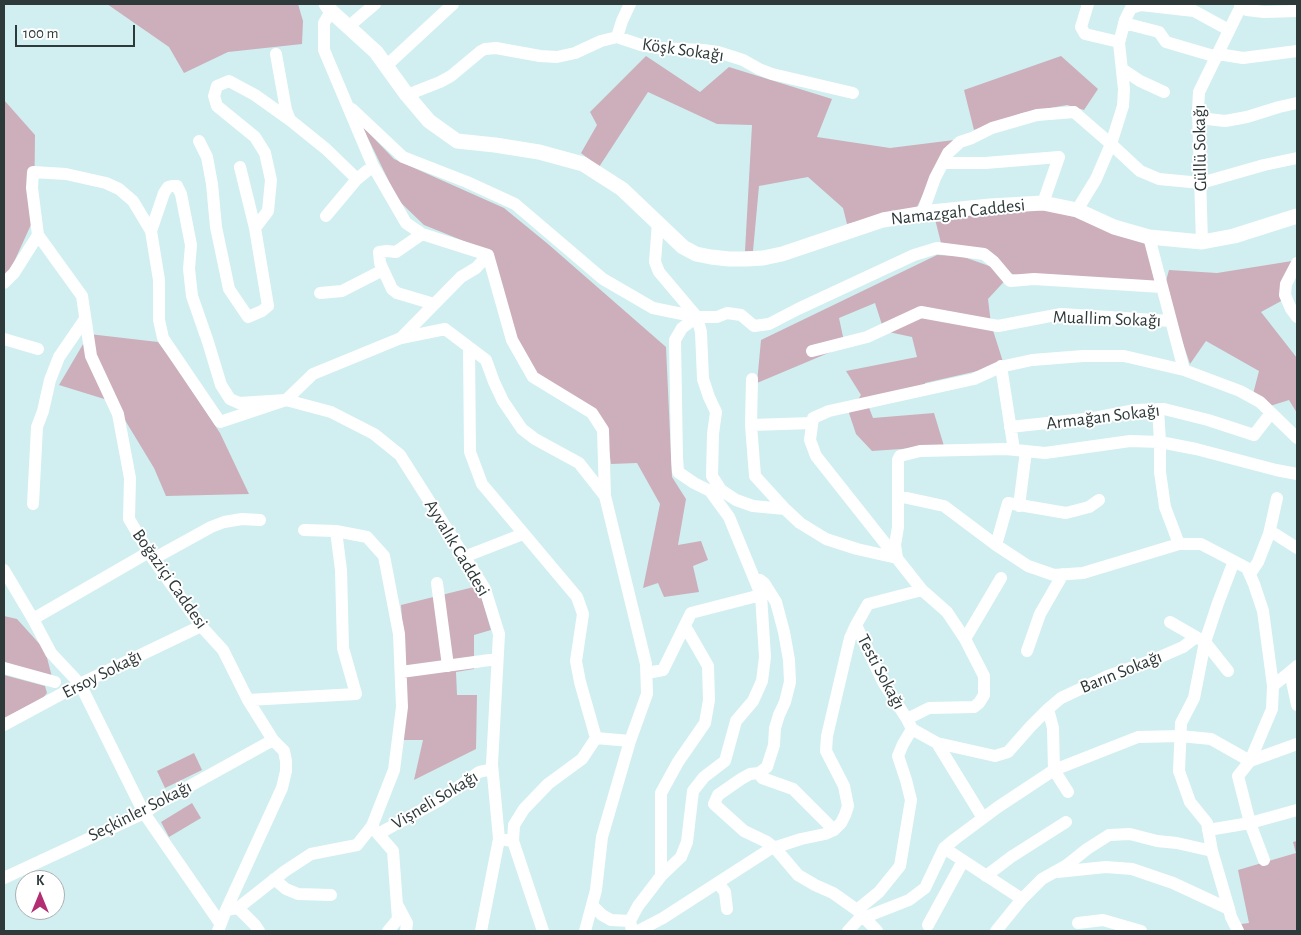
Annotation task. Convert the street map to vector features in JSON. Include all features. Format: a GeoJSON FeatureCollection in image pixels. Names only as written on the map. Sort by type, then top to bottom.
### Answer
{"type":"FeatureCollection","features":[{"type":"Feature","properties":{"kind":"main road","name":"Namazgah Caddesi"},"geometry":{"type":"LineString","coordinates":[[328,7],[376,52],[428,122],[457,141],[539,152],[584,164],[622,189],[683,247],[696,254],[712,257],[763,258],[782,254],[883,220],[990,206],[1043,203],[1077,210],[1114,227],[1149,237],[1202,242],[1234,236],[1297,216]]}},
{"type":"Feature","properties":{"kind":"street"},"geometry":{"type":"LineString","coordinates":[[348,27],[375,4]]}},
{"type":"Feature","properties":{"kind":"street"},"geometry":{"type":"LineString","coordinates":[[386,66],[453,4]]}},
{"type":"Feature","properties":{"kind":"street"},"geometry":{"type":"LineString","coordinates":[[407,95],[451,76],[480,51],[485,49],[496,48],[557,57],[575,53],[602,41],[617,37],[630,4]]}},
{"type":"Feature","properties":{"kind":"street"},"geometry":{"type":"LineString","coordinates":[[1088,4],[1081,27],[1085,34],[1119,42]]}},
{"type":"Feature","properties":{"kind":"street"},"geometry":{"type":"LineString","coordinates":[[1077,210],[1096,179],[1111,144],[1123,106],[1124,89],[1119,42],[1124,23],[1131,8],[1141,4],[1194,11],[1229,30]]}},
{"type":"Feature","properties":{"kind":"street"},"geometry":{"type":"LineString","coordinates":[[1241,5],[1246,10],[1297,12]]}},
{"type":"Feature","properties":{"kind":"street","name":"Güllü Sokağı"},"geometry":{"type":"LineString","coordinates":[[1202,242],[1198,114],[1200,92],[1241,5]]}},
{"type":"Feature","properties":{"kind":"street"},"geometry":{"type":"LineString","coordinates":[[328,7],[324,23],[324,50],[374,166],[406,222],[422,234],[488,255]]}},
{"type":"Feature","properties":{"kind":"street"},"geometry":{"type":"LineString","coordinates":[[1124,23],[1158,32],[1166,42],[1218,56],[1243,58],[1297,51]]}},
{"type":"Feature","properties":{"kind":"street","name":"Köşk Sokağı"},"geometry":{"type":"LineString","coordinates":[[617,37],[641,45],[659,48],[718,52],[743,60],[760,70],[772,74],[853,93]]}},
{"type":"Feature","properties":{"kind":"street"},"geometry":{"type":"LineString","coordinates":[[276,54],[286,110],[290,120]]}},
{"type":"Feature","properties":{"kind":"street"},"geometry":{"type":"LineString","coordinates":[[1122,69],[1140,81],[1164,92]]}},
{"type":"Feature","properties":{"kind":"street"},"geometry":{"type":"LineString","coordinates":[[255,228],[268,211],[271,180],[266,153],[255,137],[217,106],[214,96],[217,86],[229,81],[254,95],[290,120],[326,149],[357,179]]}},
{"type":"Feature","properties":{"kind":"street"},"geometry":{"type":"LineString","coordinates":[[1198,114],[1208,119],[1225,121],[1297,103]]}},
{"type":"Feature","properties":{"kind":"street"},"geometry":{"type":"LineString","coordinates":[[346,104],[403,157],[516,204],[603,279],[653,308],[697,317],[717,317],[728,313],[741,315],[754,326],[769,324],[914,255],[937,248],[984,254],[1010,280],[1034,279],[1162,287]]}},
{"type":"Feature","properties":{"kind":"street"},"geometry":{"type":"LineString","coordinates":[[922,214],[935,178],[948,153],[960,142],[992,128],[1038,115],[1074,112],[1140,171],[1158,179],[1201,184],[1297,158]]}},
{"type":"Feature","properties":{"kind":"street"},"geometry":{"type":"LineString","coordinates":[[199,141],[207,157],[212,184],[216,227],[228,290],[248,317],[268,306],[255,228],[240,166]]}},
{"type":"Feature","properties":{"kind":"street"},"geometry":{"type":"LineString","coordinates":[[944,163],[985,163],[1059,157],[1043,203]]}},
{"type":"Feature","properties":{"kind":"street"},"geometry":{"type":"LineString","coordinates":[[326,216],[357,179],[374,166]]}},
{"type":"Feature","properties":{"kind":"street"},"geometry":{"type":"LineString","coordinates":[[4,283],[14,273],[38,235],[32,188],[33,172],[66,174],[106,183],[119,189],[133,201],[151,231],[159,280],[159,320],[163,338],[220,422],[286,400],[313,374],[401,338],[445,329],[486,360],[503,401],[522,428],[535,439],[579,463],[605,496]]}},
{"type":"Feature","properties":{"kind":"street"},"geometry":{"type":"LineString","coordinates":[[151,231],[164,193],[168,187],[177,186],[181,194],[191,245],[189,269],[192,296],[221,385],[230,399],[239,403],[286,400]]}},
{"type":"Feature","properties":{"kind":"street"},"geometry":{"type":"LineString","coordinates":[[637,929],[638,906],[661,876],[681,857],[687,842],[693,791],[704,777],[725,761],[736,721],[753,701],[762,681],[765,657],[761,594],[712,476],[713,434],[716,412],[703,379],[701,332],[697,317],[659,272],[655,262],[658,222]]}},
{"type":"Feature","properties":{"kind":"street"},"geometry":{"type":"LineString","coordinates":[[422,234],[396,252],[379,252],[380,263],[392,289],[398,293],[434,304]]}},
{"type":"Feature","properties":{"kind":"street","name":"Boğaziçi Caddesi"},"geometry":{"type":"LineString","coordinates":[[38,235],[82,296],[91,356],[118,414],[130,478],[129,519],[151,555],[201,626],[223,650],[248,700],[273,740],[284,751],[286,771],[282,788],[232,909],[219,927]]}},
{"type":"Feature","properties":{"kind":"street"},"geometry":{"type":"LineString","coordinates":[[1149,237],[1184,370]]}},
{"type":"Feature","properties":{"kind":"street"},"geometry":{"type":"LineString","coordinates":[[401,338],[461,277],[476,268],[488,255]]}},
{"type":"Feature","properties":{"kind":"street"},"geometry":{"type":"LineString","coordinates":[[488,255],[512,340],[533,376],[592,413],[603,430],[605,496],[646,664],[647,694],[630,741],[602,837],[596,890],[585,931]]}},
{"type":"Feature","properties":{"kind":"street"},"geometry":{"type":"LineString","coordinates":[[1297,263],[1286,284],[1285,295],[1297,317]]}},
{"type":"Feature","properties":{"kind":"street"},"geometry":{"type":"LineString","coordinates":[[320,293],[342,291],[383,270]]}},
{"type":"Feature","properties":{"kind":"street","name":"Muallim Sokağı"},"geometry":{"type":"LineString","coordinates":[[812,351],[867,337],[921,312],[998,326],[1061,314],[1171,321]]}},
{"type":"Feature","properties":{"kind":"street"},"geometry":{"type":"LineString","coordinates":[[697,317],[682,328],[675,340],[678,472],[694,483],[753,506],[785,509]]}},
{"type":"Feature","properties":{"kind":"street"},"geometry":{"type":"LineString","coordinates":[[33,504],[37,427],[44,411],[50,380],[59,357],[85,319]]}},
{"type":"Feature","properties":{"kind":"street"},"geometry":{"type":"LineString","coordinates":[[4,339],[38,349]]}},
{"type":"Feature","properties":{"kind":"street"},"geometry":{"type":"LineString","coordinates":[[469,348],[470,452],[482,484],[577,597],[583,614],[576,661],[596,738],[582,759],[548,784],[524,809],[514,825],[513,841],[543,931]]}},
{"type":"Feature","properties":{"kind":"street"},"geometry":{"type":"LineString","coordinates":[[848,931],[900,866],[911,800],[898,756],[909,724],[929,708],[974,707],[984,695],[984,676],[965,639],[947,612],[922,590],[816,456],[810,440],[813,418],[829,411],[974,378],[1001,366],[1032,360],[1083,356],[1124,356],[1184,370],[1240,391],[1260,402],[1297,438]]}},
{"type":"Feature","properties":{"kind":"street"},"geometry":{"type":"LineString","coordinates":[[1001,366],[1010,427],[1020,451],[1019,506]]}},
{"type":"Feature","properties":{"kind":"street"},"geometry":{"type":"LineString","coordinates":[[752,379],[751,425],[755,476],[800,523],[826,538],[857,549],[897,558]]}},
{"type":"Feature","properties":{"kind":"street","name":"Ayvalık Caddesi"},"geometry":{"type":"LineString","coordinates":[[286,400],[331,412],[374,434],[400,455],[485,589],[498,634],[492,769],[500,839]]}},
{"type":"Feature","properties":{"kind":"street"},"geometry":{"type":"LineString","coordinates":[[1158,409],[1160,472],[1165,507],[1178,544]]}},
{"type":"Feature","properties":{"kind":"street","name":"Armağan Sokağı"},"geometry":{"type":"LineString","coordinates":[[1010,427],[1094,418],[1135,410],[1164,409],[1208,420],[1254,435],[1271,413]]}},
{"type":"Feature","properties":{"kind":"street"},"geometry":{"type":"LineString","coordinates":[[751,425],[812,423]]}},
{"type":"Feature","properties":{"kind":"street"},"geometry":{"type":"LineString","coordinates":[[897,558],[895,545],[898,527],[898,460],[900,456],[920,451],[1020,451],[1045,453],[1130,442],[1160,442],[1297,474]]}},
{"type":"Feature","properties":{"kind":"street"},"geometry":{"type":"LineString","coordinates":[[898,496],[944,506],[996,545],[1028,566],[1054,575],[1083,573],[1178,544],[1201,544],[1247,568],[1263,611],[1273,686],[1272,709],[1250,761],[1238,776],[1250,823],[1264,860]]}},
{"type":"Feature","properties":{"kind":"street"},"geometry":{"type":"LineString","coordinates":[[1250,574],[1258,562],[1269,534],[1277,498]]}},
{"type":"Feature","properties":{"kind":"street"},"geometry":{"type":"LineString","coordinates":[[996,545],[1008,503],[1066,513],[1089,507],[1099,500]]}},
{"type":"Feature","properties":{"kind":"street"},"geometry":{"type":"LineString","coordinates":[[33,619],[151,555],[211,527],[224,522],[242,519],[260,520]]}},
{"type":"Feature","properties":{"kind":"street"},"geometry":{"type":"LineString","coordinates":[[259,931],[255,925],[232,909],[311,854],[357,845],[375,830],[394,770],[402,707],[399,634],[384,556],[367,538],[336,532],[304,530]]}},
{"type":"Feature","properties":{"kind":"street"},"geometry":{"type":"LineString","coordinates":[[248,700],[356,694],[343,648],[341,570],[336,532]]}},
{"type":"Feature","properties":{"kind":"street"},"geometry":{"type":"LineString","coordinates":[[464,557],[523,534]]}},
{"type":"Feature","properties":{"kind":"street"},"geometry":{"type":"LineString","coordinates":[[1269,534],[1275,534],[1297,548]]}},
{"type":"Feature","properties":{"kind":"street"},"geometry":{"type":"LineString","coordinates":[[1234,561],[1201,640],[1194,698],[1181,723],[1179,771],[1190,802],[1207,823],[1212,851],[1231,917],[1238,931]]}},
{"type":"Feature","properties":{"kind":"street"},"geometry":{"type":"LineString","coordinates":[[4,570],[51,654],[80,684],[144,812],[219,927]]}},
{"type":"Feature","properties":{"kind":"street"},"geometry":{"type":"LineString","coordinates":[[1027,651],[1040,614],[1063,574]]}},
{"type":"Feature","properties":{"kind":"street"},"geometry":{"type":"LineString","coordinates":[[965,639],[1001,578]]}},
{"type":"Feature","properties":{"kind":"street"},"geometry":{"type":"LineString","coordinates":[[754,579],[764,583],[776,602],[789,660],[790,682],[785,702],[779,715],[774,745],[767,767],[759,773],[750,774],[741,779],[718,795],[714,804],[744,831],[775,848],[798,875],[814,885],[833,893],[861,914],[877,931]]}},
{"type":"Feature","properties":{"kind":"street"},"geometry":{"type":"LineString","coordinates":[[437,583],[448,666]]}},
{"type":"Feature","properties":{"kind":"street"},"geometry":{"type":"LineString","coordinates":[[592,905],[602,915],[611,920],[637,929],[663,918],[770,849],[834,830],[841,823],[848,806],[844,786],[826,750],[827,736],[850,638],[868,604],[922,590]]}},
{"type":"Feature","properties":{"kind":"street"},"geometry":{"type":"LineString","coordinates":[[646,673],[663,670],[691,613],[761,594]]}},
{"type":"Feature","properties":{"kind":"street"},"geometry":{"type":"LineString","coordinates":[[1170,622],[1201,640],[1228,671]]}},
{"type":"Feature","properties":{"kind":"street","name":"Testi Sokağı"},"geometry":{"type":"LineString","coordinates":[[856,625],[883,682],[909,724],[937,743],[983,818]]}},
{"type":"Feature","properties":{"kind":"street","name":"Ersoy Sokağı"},"geometry":{"type":"LineString","coordinates":[[4,725],[80,684],[201,626]]}},
{"type":"Feature","properties":{"kind":"street"},"geometry":{"type":"LineString","coordinates":[[661,876],[661,793],[678,762],[705,723],[709,700],[708,666],[685,626]]}},
{"type":"Feature","properties":{"kind":"street","name":"Barın Sokağı"},"geometry":{"type":"LineString","coordinates":[[937,743],[994,756],[1008,752],[1031,726],[1061,698],[1108,676],[1201,640]]}},
{"type":"Feature","properties":{"kind":"street"},"geometry":{"type":"LineString","coordinates":[[51,654],[55,682],[62,694]]}},
{"type":"Feature","properties":{"kind":"street"},"geometry":{"type":"LineString","coordinates":[[401,672],[497,659]]}},
{"type":"Feature","properties":{"kind":"street"},"geometry":{"type":"LineString","coordinates":[[4,668],[55,682]]}},
{"type":"Feature","properties":{"kind":"street"},"geometry":{"type":"LineString","coordinates":[[1273,686],[1293,669]]}},
{"type":"Feature","properties":{"kind":"street"},"geometry":{"type":"LineString","coordinates":[[1293,669],[1297,705]]}},
{"type":"Feature","properties":{"kind":"street"},"geometry":{"type":"LineString","coordinates":[[1048,709],[1053,728],[1054,770],[1068,792]]}},
{"type":"Feature","properties":{"kind":"street"},"geometry":{"type":"LineString","coordinates":[[861,914],[908,900],[925,888],[944,848],[983,818],[1054,770],[1138,737],[1180,736],[1211,739],[1250,761],[1297,744]]}},
{"type":"Feature","properties":{"kind":"street"},"geometry":{"type":"LineString","coordinates":[[596,738],[630,741]]}},
{"type":"Feature","properties":{"kind":"street","name":"Seçkinler Sokağı"},"geometry":{"type":"LineString","coordinates":[[4,878],[144,812],[273,740]]}},
{"type":"Feature","properties":{"kind":"street","name":"Vişneli Sokağı"},"geometry":{"type":"LineString","coordinates":[[375,830],[440,800],[479,772],[492,769]]}},
{"type":"Feature","properties":{"kind":"street"},"geometry":{"type":"LineString","coordinates":[[759,773],[762,778],[792,789],[834,830]]}},
{"type":"Feature","properties":{"kind":"street"},"geometry":{"type":"LineString","coordinates":[[1208,830],[1250,823],[1297,810]]}},
{"type":"Feature","properties":{"kind":"street"},"geometry":{"type":"LineString","coordinates":[[986,876],[1010,857],[1066,822]]}},
{"type":"Feature","properties":{"kind":"street"},"geometry":{"type":"LineString","coordinates":[[375,830],[393,851],[398,919],[388,931]]}},
{"type":"Feature","properties":{"kind":"street"},"geometry":{"type":"LineString","coordinates":[[996,931],[1022,899],[1042,879],[1067,865],[1109,835],[1130,834],[1212,851]]}},
{"type":"Feature","properties":{"kind":"street"},"geometry":{"type":"LineString","coordinates":[[481,931],[500,839],[513,841]]}},
{"type":"Feature","properties":{"kind":"street"},"geometry":{"type":"LineString","coordinates":[[944,848],[1022,899]]}},
{"type":"Feature","properties":{"kind":"street"},"geometry":{"type":"LineString","coordinates":[[928,925],[963,861]]}},
{"type":"Feature","properties":{"kind":"street"},"geometry":{"type":"LineString","coordinates":[[1055,872],[1071,872],[1106,867],[1132,869],[1173,883],[1229,909]]}},
{"type":"Feature","properties":{"kind":"street"},"geometry":{"type":"LineString","coordinates":[[274,879],[286,889],[298,894],[331,895]]}},
{"type":"Feature","properties":{"kind":"street"},"geometry":{"type":"LineString","coordinates":[[718,883],[725,892],[727,909]]}},
{"type":"Feature","properties":{"kind":"street"},"geometry":{"type":"LineString","coordinates":[[397,905],[407,923],[406,931]]}},
{"type":"Feature","properties":{"kind":"street"},"geometry":{"type":"LineString","coordinates":[[1078,923],[1103,920],[1141,931]]}},
{"type":"Feature","properties":{"kind":"shaded area"},"geometry":{"type":"Polygon","coordinates":[[[107,4],[298,4],[303,21],[302,44],[228,52],[184,73],[169,47],[107,4]]]}},
{"type":"Feature","properties":{"kind":"shaded area"},"geometry":{"type":"Polygon","coordinates":[[[646,56],[700,92],[729,67],[832,99],[817,137],[890,148],[954,140],[936,167],[917,207],[847,224],[843,208],[808,177],[759,186],[753,251],[745,251],[752,125],[717,124],[648,92],[599,167],[581,153],[597,125],[590,112],[646,56]]]}},
{"type":"Feature","properties":{"kind":"shaded area"},"geometry":{"type":"Polygon","coordinates":[[[1061,56],[1098,89],[1084,110],[1067,105],[1022,113],[974,130],[964,90],[1061,56]]]}},
{"type":"Feature","properties":{"kind":"shaded area"},"geometry":{"type":"Polygon","coordinates":[[[4,100],[35,135],[34,218],[4,284],[4,100]]]}},
{"type":"Feature","properties":{"kind":"shaded area"},"geometry":{"type":"Polygon","coordinates":[[[362,126],[394,159],[504,208],[666,347],[672,477],[686,499],[678,545],[701,541],[708,560],[693,566],[699,592],[664,597],[658,583],[643,588],[660,504],[637,463],[611,464],[606,428],[537,373],[516,339],[491,252],[424,225],[398,200],[362,126]]]}},
{"type":"Feature","properties":{"kind":"shaded area"},"geometry":{"type":"Polygon","coordinates":[[[1042,208],[1077,216],[1145,240],[1156,287],[1011,274],[988,299],[991,324],[1004,365],[925,383],[926,392],[868,405],[873,418],[934,413],[944,446],[872,451],[856,434],[849,413],[861,395],[846,371],[917,357],[912,337],[884,331],[875,303],[839,318],[845,346],[757,383],[761,340],[937,255],[961,256],[1009,273],[986,251],[941,243],[935,219],[1042,208]]]}},
{"type":"Feature","properties":{"kind":"shaded area"},"geometry":{"type":"Polygon","coordinates":[[[1292,261],[1283,300],[1261,312],[1297,358],[1297,413],[1289,400],[1270,406],[1253,394],[1259,371],[1206,341],[1190,364],[1164,288],[1169,270],[1217,273],[1292,261]]]}},
{"type":"Feature","properties":{"kind":"shaded area"},"geometry":{"type":"Polygon","coordinates":[[[89,334],[158,342],[220,433],[249,494],[166,496],[154,468],[114,402],[59,385],[89,334]]]}},
{"type":"Feature","properties":{"kind":"shaded area"},"geometry":{"type":"Polygon","coordinates":[[[478,586],[491,630],[474,635],[474,669],[456,672],[457,695],[477,695],[476,749],[414,780],[423,740],[402,740],[405,663],[401,605],[478,586]]]}},
{"type":"Feature","properties":{"kind":"shaded area"},"geometry":{"type":"Polygon","coordinates":[[[4,616],[17,619],[45,650],[52,677],[4,662],[4,616]]]}},
{"type":"Feature","properties":{"kind":"shaded area"},"geometry":{"type":"Polygon","coordinates":[[[4,675],[45,686],[47,693],[43,698],[4,718],[4,675]]]}},
{"type":"Feature","properties":{"kind":"shaded area"},"geometry":{"type":"Polygon","coordinates":[[[194,753],[202,770],[165,788],[157,771],[194,753]]]}},
{"type":"Feature","properties":{"kind":"shaded area"},"geometry":{"type":"Polygon","coordinates":[[[192,803],[201,818],[169,837],[161,822],[192,803]]]}},
{"type":"Feature","properties":{"kind":"shaded area"},"geometry":{"type":"Polygon","coordinates":[[[1297,841],[1297,931],[1244,931],[1241,924],[1249,923],[1238,870],[1296,853],[1293,842],[1297,841]]]}}]}
